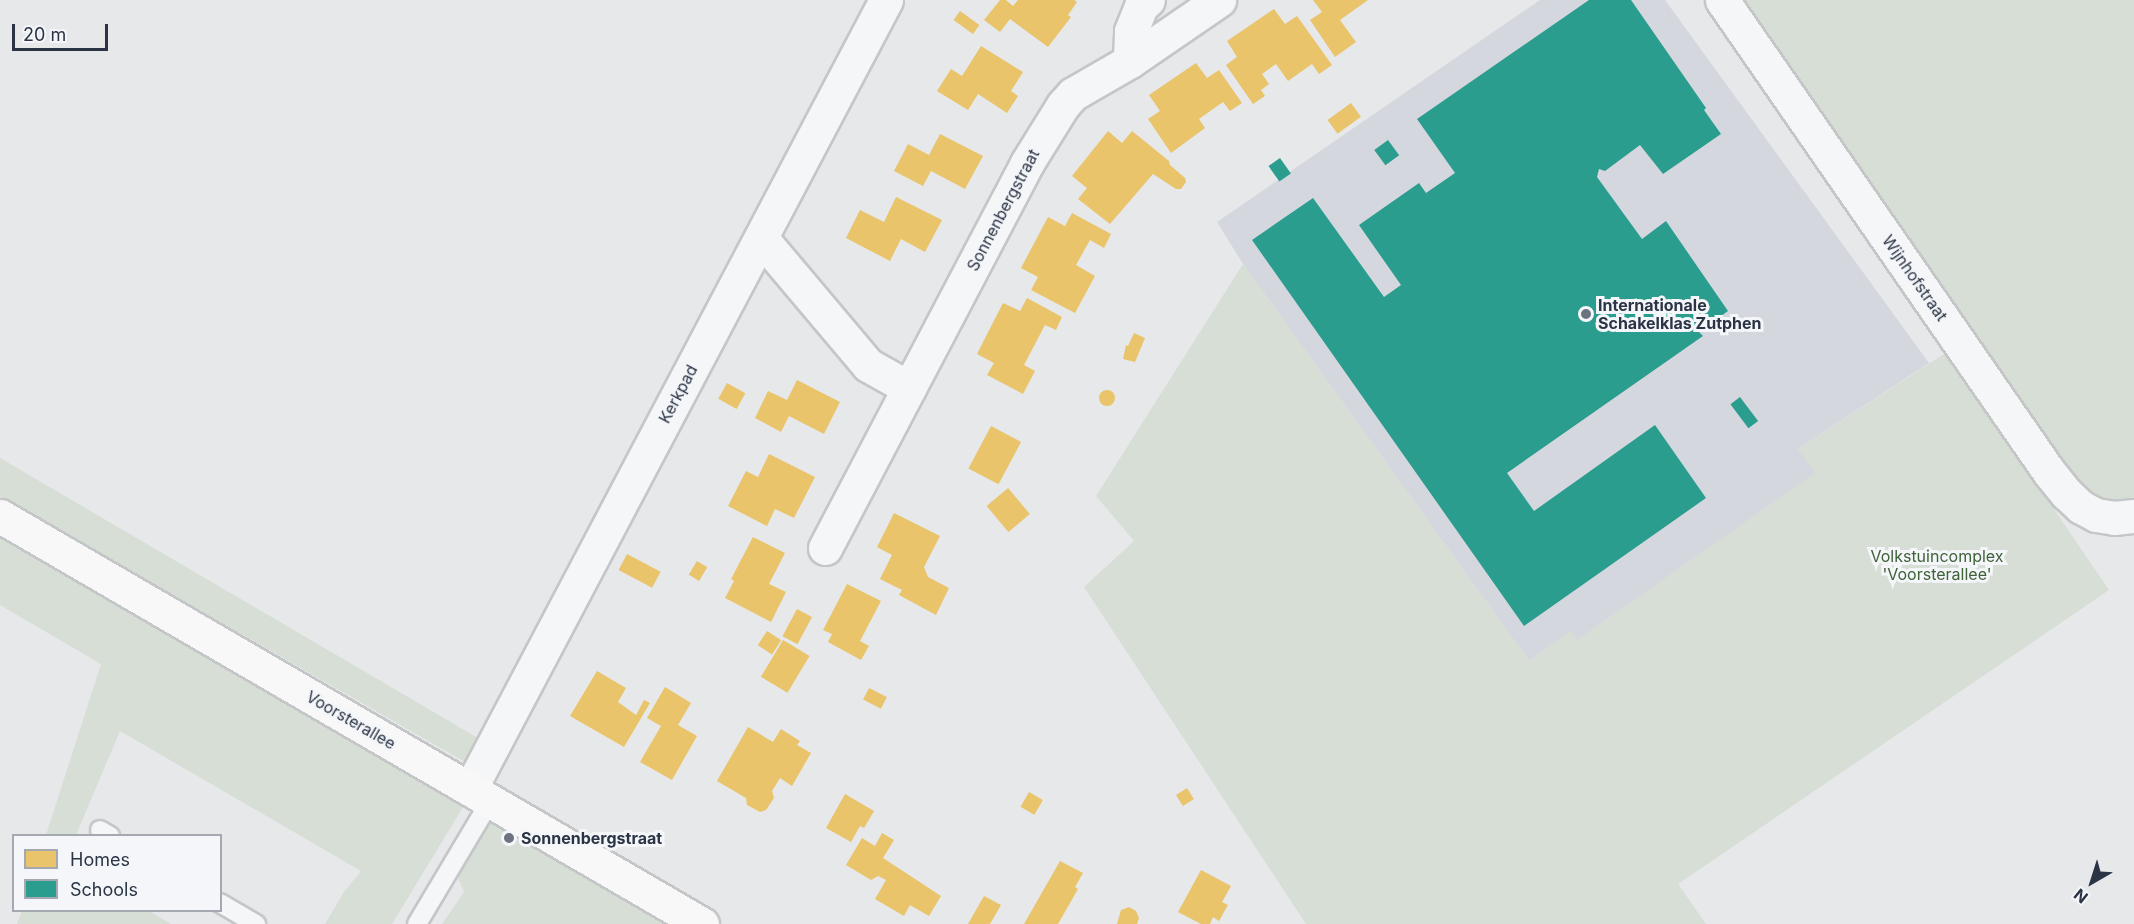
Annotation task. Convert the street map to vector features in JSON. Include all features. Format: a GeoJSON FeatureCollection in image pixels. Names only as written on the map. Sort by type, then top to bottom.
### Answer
{"type":"FeatureCollection","features":[{"type":"Feature","properties":{"kind":"main road","name":"Voorsterallee"},"geometry":{"type":"LineString","coordinates":[[0,516],[702,924]]}},
{"type":"Feature","properties":{"kind":"street","name":"Kerkpad"},"geometry":{"type":"LineString","coordinates":[[481,794],[760,238],[886,0]]}},
{"type":"Feature","properties":{"kind":"street"},"geometry":{"type":"LineString","coordinates":[[1130,61],[1131,31],[1141,6],[1148,0]]}},
{"type":"Feature","properties":{"kind":"street","name":"Sonnenbergstraat"},"geometry":{"type":"LineString","coordinates":[[825,548],[1027,163],[1063,105],[1073,94],[1130,61],[1219,0]]}},
{"type":"Feature","properties":{"kind":"street","name":"Wijnhofstraat"},"geometry":{"type":"LineString","coordinates":[[1722,0],[2049,472],[2081,507],[2096,515],[2114,518],[2134,516]]}},
{"type":"Feature","properties":{"kind":"street"},"geometry":{"type":"LineString","coordinates":[[760,238],[868,365],[909,388]]}},
{"type":"Feature","properties":{"kind":"lane"},"geometry":{"type":"LineString","coordinates":[[417,924],[481,794]]}},
{"type":"Feature","properties":{"kind":"lane"},"geometry":{"type":"LineString","coordinates":[[222,904],[256,924]]}},
{"type":"Feature","properties":{"kind":"shaded area","name":"Internationale Schakelklas Zutphen"},"geometry":{"type":"Polygon","coordinates":[[[1540,0],[1665,0],[1929,363],[1798,449],[1816,473],[1576,641],[1570,632],[1529,661],[1243,264],[1217,222],[1540,0]]]}},
{"type":"Feature","properties":{"kind":"green space"},"geometry":{"type":"Polygon","coordinates":[[[1739,0],[2134,0],[2134,502],[2110,501],[2085,490],[2080,484],[1923,258],[1898,233],[1739,0]]]}},
{"type":"Feature","properties":{"kind":"green space","name":"Volkstuincomplex 'Voorsterallee'"},"geometry":{"type":"Polygon","coordinates":[[[1243,264],[1529,661],[1570,631],[1577,640],[1815,473],[1798,449],[1947,352],[2109,590],[1678,884],[1706,924],[1306,924],[1084,587],[1134,541],[1096,496],[1243,264]]]}},
{"type":"Feature","properties":{"kind":"green space"},"geometry":{"type":"Polygon","coordinates":[[[0,458],[478,738],[465,762],[0,496],[0,458]]]}},
{"type":"Feature","properties":{"kind":"green space"},"geometry":{"type":"Polygon","coordinates":[[[0,538],[463,807],[392,924],[325,924],[344,892],[361,871],[120,731],[76,834],[46,834],[101,664],[0,605],[0,538]]]}},
{"type":"Feature","properties":{"kind":"green space"},"geometry":{"type":"Polygon","coordinates":[[[490,819],[669,924],[442,924],[464,892],[456,874],[490,819]]]}},
{"type":"Feature","properties":{"kind":"green space"},"geometry":{"type":"Polygon","coordinates":[[[21,912],[151,912],[171,924],[17,924],[21,912]]]}},
{"type":"Feature","properties":{"kind":"building: Homes"},"geometry":{"type":"Polygon","coordinates":[[[1000,0],[1006,0],[1013,6],[1018,0],[1074,0],[1077,2],[1068,15],[1071,17],[1048,47],[1010,19],[1000,32],[984,20],[1000,0]]]}},
{"type":"Feature","properties":{"kind":"building: Homes"},"geometry":{"type":"Polygon","coordinates":[[[1313,0],[1368,0],[1340,20],[1356,42],[1335,57],[1310,20],[1322,12],[1313,0]]]}},
{"type":"Feature","properties":{"kind":"building: Homes"},"geometry":{"type":"Polygon","coordinates":[[[1274,9],[1285,24],[1297,16],[1332,65],[1319,74],[1312,64],[1288,81],[1276,64],[1262,74],[1269,84],[1261,90],[1265,96],[1253,104],[1226,65],[1237,57],[1227,41],[1274,9]]]}},
{"type":"Feature","properties":{"kind":"building: Homes"},"geometry":{"type":"Polygon","coordinates":[[[960,11],[979,25],[973,34],[954,20],[960,11]]]}},
{"type":"Feature","properties":{"kind":"building: Homes"},"geometry":{"type":"Polygon","coordinates":[[[981,46],[1023,72],[1011,91],[1018,96],[1007,113],[978,94],[968,110],[937,91],[951,69],[962,76],[981,46]]]}},
{"type":"Feature","properties":{"kind":"building: Homes"},"geometry":{"type":"Polygon","coordinates":[[[1196,63],[1207,78],[1219,70],[1242,103],[1230,111],[1223,102],[1199,119],[1205,128],[1171,153],[1148,119],[1160,111],[1149,95],[1196,63]]]}},
{"type":"Feature","properties":{"kind":"building: Homes"},"geometry":{"type":"Polygon","coordinates":[[[1351,103],[1361,117],[1338,134],[1328,120],[1351,103]]]}},
{"type":"Feature","properties":{"kind":"building: Homes"},"geometry":{"type":"Polygon","coordinates":[[[1108,131],[1122,143],[1132,131],[1169,161],[1170,165],[1185,178],[1186,182],[1181,189],[1176,189],[1153,174],[1110,224],[1078,199],[1087,188],[1072,176],[1108,131]]]}},
{"type":"Feature","properties":{"kind":"building: Homes"},"geometry":{"type":"Polygon","coordinates":[[[940,134],[983,156],[965,189],[931,171],[923,186],[894,171],[908,144],[929,155],[940,134]]]}},
{"type":"Feature","properties":{"kind":"building: Homes"},"geometry":{"type":"Polygon","coordinates":[[[896,197],[942,220],[925,252],[901,239],[890,261],[846,238],[860,210],[884,222],[896,197]]]}},
{"type":"Feature","properties":{"kind":"building: Homes"},"geometry":{"type":"Polygon","coordinates":[[[1072,213],[1111,234],[1104,248],[1090,240],[1076,265],[1095,276],[1075,313],[1031,290],[1038,277],[1021,268],[1048,217],[1065,226],[1072,213]]]}},
{"type":"Feature","properties":{"kind":"building: Homes"},"geometry":{"type":"Polygon","coordinates":[[[1027,298],[1062,317],[1056,330],[1045,325],[1024,365],[1035,371],[1023,394],[987,375],[994,363],[977,354],[1003,303],[1020,311],[1027,298]]]}},
{"type":"Feature","properties":{"kind":"building: Homes"},"geometry":{"type":"Polygon","coordinates":[[[1134,333],[1145,338],[1135,362],[1123,359],[1126,345],[1128,346],[1134,333]]]}},
{"type":"Feature","properties":{"kind":"building: Homes"},"geometry":{"type":"Polygon","coordinates":[[[797,380],[840,402],[824,434],[789,416],[781,432],[755,418],[768,391],[787,400],[797,380]]]}},
{"type":"Feature","properties":{"kind":"building: Homes"},"geometry":{"type":"Polygon","coordinates":[[[727,383],[745,393],[737,409],[718,399],[727,383]]]}},
{"type":"Feature","properties":{"kind":"building: Homes"},"geometry":{"type":"Polygon","coordinates":[[[1107,390],[1113,392],[1115,398],[1113,404],[1107,406],[1101,404],[1099,398],[1101,392],[1107,390]]]}},
{"type":"Feature","properties":{"kind":"building: Homes"},"geometry":{"type":"Polygon","coordinates":[[[991,426],[1021,442],[998,484],[968,468],[991,426]]]}},
{"type":"Feature","properties":{"kind":"building: Homes"},"geometry":{"type":"Polygon","coordinates":[[[769,454],[815,477],[794,518],[775,509],[767,526],[728,506],[746,471],[758,477],[769,454]]]}},
{"type":"Feature","properties":{"kind":"building: Homes"},"geometry":{"type":"Polygon","coordinates":[[[1008,488],[1030,514],[1008,532],[987,506],[1008,488]]]}},
{"type":"Feature","properties":{"kind":"building: Homes"},"geometry":{"type":"Polygon","coordinates":[[[894,513],[940,536],[924,567],[928,577],[949,588],[936,615],[899,595],[902,590],[880,579],[892,555],[877,547],[894,513]]]}},
{"type":"Feature","properties":{"kind":"building: Homes"},"geometry":{"type":"Polygon","coordinates":[[[753,537],[785,553],[769,584],[786,592],[771,622],[725,598],[734,581],[731,579],[753,537]]]}},
{"type":"Feature","properties":{"kind":"building: Homes"},"geometry":{"type":"Polygon","coordinates":[[[627,554],[661,572],[652,588],[619,570],[627,554]]]}},
{"type":"Feature","properties":{"kind":"building: Homes"},"geometry":{"type":"Polygon","coordinates":[[[697,561],[707,567],[699,581],[689,575],[697,561]]]}},
{"type":"Feature","properties":{"kind":"building: Homes"},"geometry":{"type":"Polygon","coordinates":[[[847,584],[881,601],[860,641],[869,646],[861,660],[828,642],[832,634],[823,630],[847,584]]]}},
{"type":"Feature","properties":{"kind":"building: Homes"},"geometry":{"type":"Polygon","coordinates":[[[797,609],[812,617],[797,644],[782,636],[797,609]]]}},
{"type":"Feature","properties":{"kind":"building: Homes"},"geometry":{"type":"Polygon","coordinates":[[[767,631],[781,640],[772,655],[758,645],[767,631]]]}},
{"type":"Feature","properties":{"kind":"building: Homes"},"geometry":{"type":"Polygon","coordinates":[[[783,640],[810,656],[787,693],[761,677],[783,640]]]}},
{"type":"Feature","properties":{"kind":"building: Homes"},"geometry":{"type":"Polygon","coordinates":[[[597,671],[626,688],[618,702],[636,715],[644,700],[650,703],[624,747],[570,716],[597,671]]]}},
{"type":"Feature","properties":{"kind":"building: Homes"},"geometry":{"type":"Polygon","coordinates":[[[665,687],[691,703],[678,725],[697,736],[672,780],[640,762],[661,726],[647,718],[665,687]]]}},
{"type":"Feature","properties":{"kind":"building: Homes"},"geometry":{"type":"Polygon","coordinates":[[[869,688],[887,697],[881,709],[863,700],[869,688]]]}},
{"type":"Feature","properties":{"kind":"building: Homes"},"geometry":{"type":"Polygon","coordinates":[[[748,727],[773,742],[781,729],[800,741],[797,745],[811,753],[792,786],[780,778],[772,791],[774,798],[766,810],[760,812],[747,805],[746,798],[717,781],[748,727]]]}},
{"type":"Feature","properties":{"kind":"building: Homes"},"geometry":{"type":"Polygon","coordinates":[[[1187,788],[1194,799],[1183,806],[1176,795],[1187,788]]]}},
{"type":"Feature","properties":{"kind":"building: Homes"},"geometry":{"type":"Polygon","coordinates":[[[1029,792],[1043,800],[1034,815],[1020,807],[1029,792]]]}},
{"type":"Feature","properties":{"kind":"building: Homes"},"geometry":{"type":"Polygon","coordinates":[[[845,794],[874,811],[864,828],[860,826],[851,842],[826,828],[845,794]]]}},
{"type":"Feature","properties":{"kind":"building: Homes"},"geometry":{"type":"Polygon","coordinates":[[[882,833],[894,840],[883,858],[941,896],[929,916],[910,905],[904,916],[875,899],[886,880],[878,876],[871,880],[846,865],[862,838],[875,846],[882,833]]]}},
{"type":"Feature","properties":{"kind":"building: Homes"},"geometry":{"type":"Polygon","coordinates":[[[1060,861],[1083,873],[1075,887],[1078,889],[1058,924],[1024,924],[1060,861]]]}},
{"type":"Feature","properties":{"kind":"building: Homes"},"geometry":{"type":"Polygon","coordinates":[[[1201,870],[1231,886],[1222,902],[1228,905],[1219,921],[1213,917],[1210,924],[1201,924],[1178,912],[1201,870]]]}},
{"type":"Feature","properties":{"kind":"building: Homes"},"geometry":{"type":"Polygon","coordinates":[[[984,896],[1001,905],[990,924],[968,924],[984,896]]]}},
{"type":"Feature","properties":{"kind":"building: Homes"},"geometry":{"type":"Polygon","coordinates":[[[1129,907],[1136,911],[1139,918],[1137,924],[1117,924],[1121,910],[1129,907]]]}},
{"type":"Feature","properties":{"kind":"building: Schools"},"geometry":{"type":"Polygon","coordinates":[[[1589,0],[1631,0],[1706,108],[1704,110],[1721,134],[1663,174],[1640,145],[1605,171],[1599,169],[1597,177],[1642,239],[1666,221],[1728,311],[1699,332],[1703,336],[1507,473],[1534,511],[1655,425],[1706,498],[1524,626],[1252,240],[1313,198],[1384,297],[1401,285],[1359,225],[1419,183],[1426,193],[1455,173],[1417,119],[1589,0]]]}},
{"type":"Feature","properties":{"kind":"building: Schools"},"geometry":{"type":"Polygon","coordinates":[[[1388,140],[1399,155],[1385,165],[1374,150],[1388,140]]]}},
{"type":"Feature","properties":{"kind":"building: Schools"},"geometry":{"type":"Polygon","coordinates":[[[1280,158],[1291,174],[1279,182],[1269,166],[1280,158]]]}},
{"type":"Feature","properties":{"kind":"building: Schools"},"geometry":{"type":"Polygon","coordinates":[[[1740,397],[1758,421],[1748,428],[1730,404],[1740,397]]]}},
{"type":"Feature","properties":{"kind":"place","name":"Internationale Schakelklas Zutphen"},"geometry":{"type":"Point","coordinates":[1586,314]}},
{"type":"Feature","properties":{"kind":"place","name":"Sonnenbergstraat"},"geometry":{"type":"Point","coordinates":[509,838]}}]}
